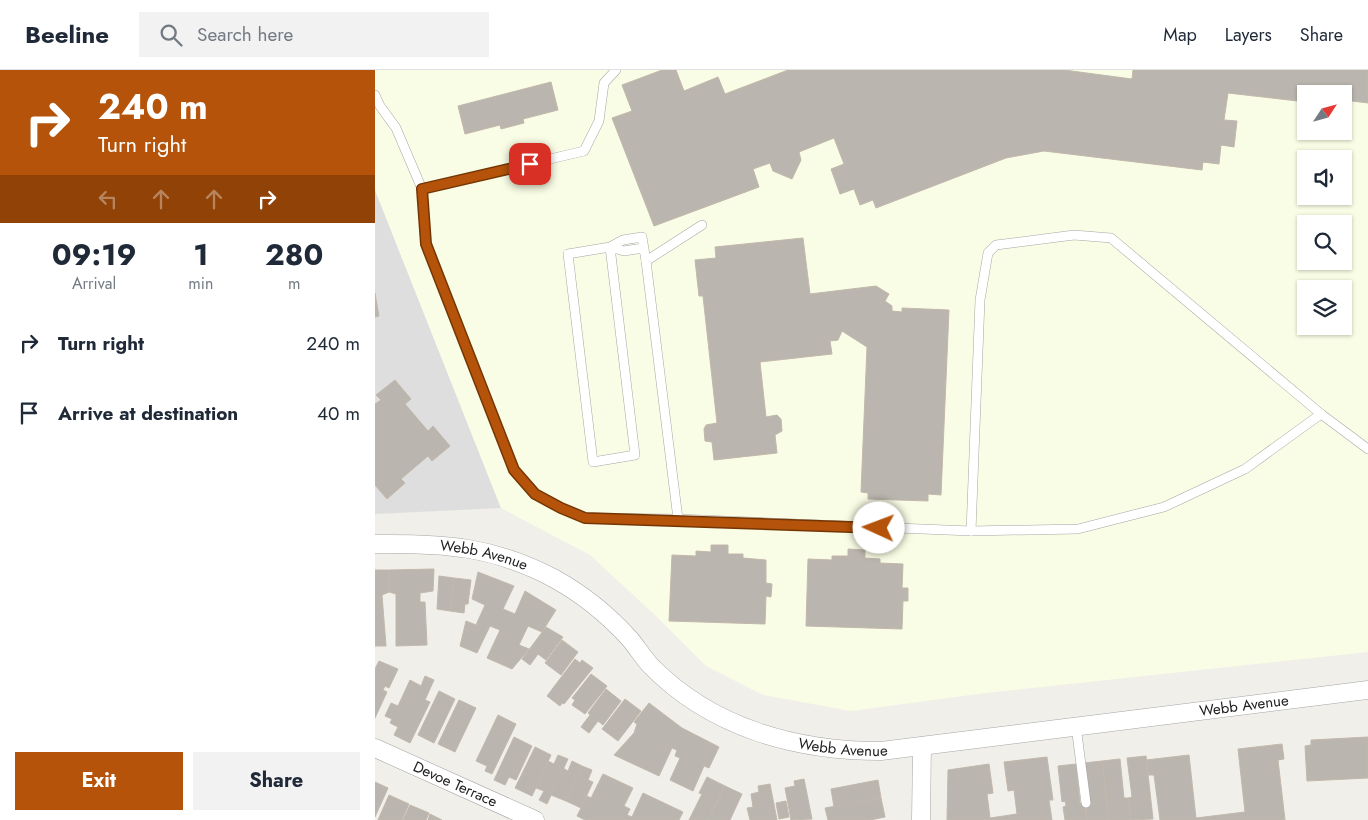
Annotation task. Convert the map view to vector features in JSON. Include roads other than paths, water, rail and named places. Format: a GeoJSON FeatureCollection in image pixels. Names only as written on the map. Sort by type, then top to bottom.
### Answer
{"type":"FeatureCollection","features":[{"type":"Feature","properties":{"kind":"street","name":"Webb Avenue"},"geometry":{"type":"LineString","coordinates":[[375,544],[418,543],[455,546],[491,553],[521,563],[555,580],[605,614],[629,638],[649,664],[672,684],[704,707],[748,729],[808,747],[845,751],[881,751],[1368,690]]}},
{"type":"Feature","properties":{"kind":"street"},"geometry":{"type":"LineString","coordinates":[[921,820],[922,746]]}},
{"type":"Feature","properties":{"kind":"street","name":"Devoe Terrace"},"geometry":{"type":"LineString","coordinates":[[375,748],[535,820]]}},
{"type":"Feature","properties":{"kind":"lane"},"geometry":{"type":"LineString","coordinates":[[422,189],[584,151],[599,121],[604,83],[616,70]]}},
{"type":"Feature","properties":{"kind":"lane"},"geometry":{"type":"LineString","coordinates":[[375,95],[380,106],[396,128],[422,189],[426,244],[514,470],[535,494],[585,518],[678,519],[971,531],[1078,529],[1164,507],[1245,469],[1321,414]]}},
{"type":"Feature","properties":{"kind":"lane"},"geometry":{"type":"LineString","coordinates":[[646,261],[702,225]]}},
{"type":"Feature","properties":{"kind":"lane"},"geometry":{"type":"LineString","coordinates":[[971,531],[981,287],[988,253],[996,245],[1074,235],[1103,235],[1117,241],[1134,258],[1321,414],[1368,449]]}},
{"type":"Feature","properties":{"kind":"lane"},"geometry":{"type":"LineString","coordinates":[[610,247],[635,455],[593,462],[568,254],[610,247],[623,240],[642,237],[678,519]]}},
{"type":"Feature","properties":{"kind":"lane"},"geometry":{"type":"LineString","coordinates":[[610,247],[624,251],[643,248]]}},
{"type":"Feature","properties":{"kind":"lane"},"geometry":{"type":"LineString","coordinates":[[1076,726],[1086,803]]}}]}
